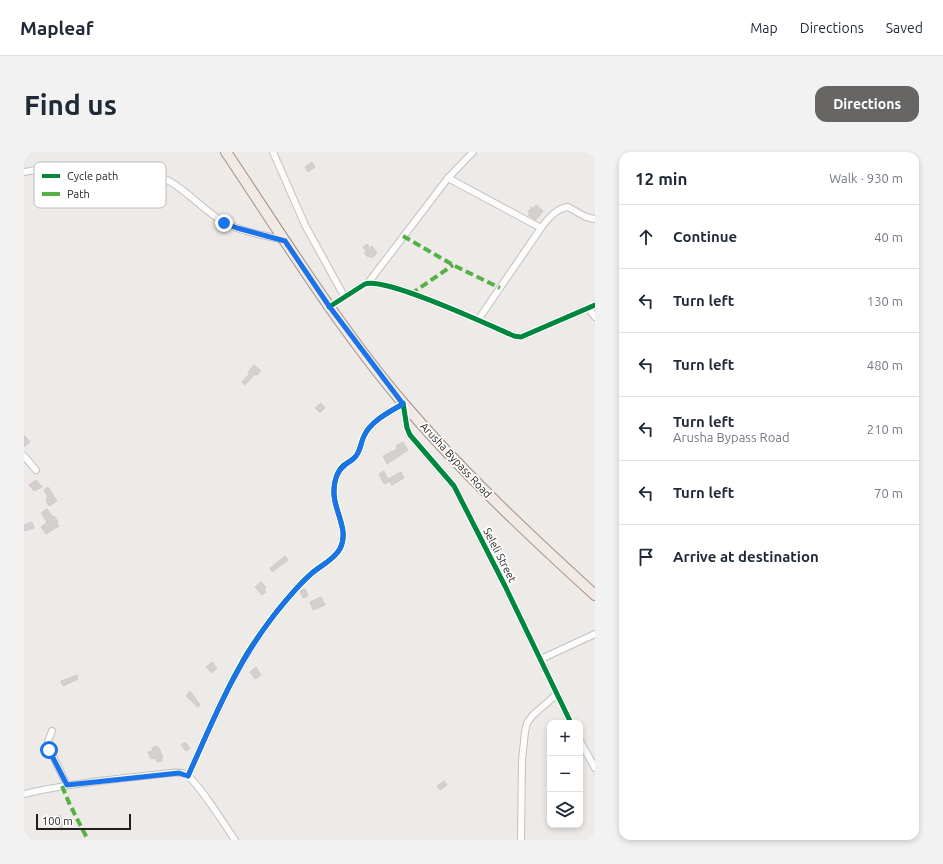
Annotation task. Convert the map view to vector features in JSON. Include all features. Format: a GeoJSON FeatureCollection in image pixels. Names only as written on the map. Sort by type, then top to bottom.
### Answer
{"type":"FeatureCollection","features":[{"type":"Feature","properties":{"kind":"main road","name":"Arusha Bypass Road"},"geometry":{"type":"LineString","coordinates":[[226,152],[329,306],[403,404],[518,524],[595,595]]}},
{"type":"Feature","properties":{"kind":"street"},"geometry":{"type":"LineString","coordinates":[[273,152],[305,225],[344,296]]}},
{"type":"Feature","properties":{"kind":"street"},"geometry":{"type":"LineString","coordinates":[[329,306],[368,283],[448,178],[474,152]]}},
{"type":"Feature","properties":{"kind":"street"},"geometry":{"type":"LineString","coordinates":[[24,172],[34,171]]}},
{"type":"Feature","properties":{"kind":"street"},"geometry":{"type":"LineString","coordinates":[[448,178],[541,228]]}},
{"type":"Feature","properties":{"kind":"street"},"geometry":{"type":"LineString","coordinates":[[166,179],[186,192],[224,223],[285,241]]}},
{"type":"Feature","properties":{"kind":"street"},"geometry":{"type":"LineString","coordinates":[[478,320],[541,228],[552,215],[564,207],[571,208],[586,218],[595,219]]}},
{"type":"Feature","properties":{"kind":"street"},"geometry":{"type":"LineString","coordinates":[[368,283],[388,286],[404,291],[514,336],[521,337],[595,305]]}},
{"type":"Feature","properties":{"kind":"street"},"geometry":{"type":"LineString","coordinates":[[588,308],[595,317]]}},
{"type":"Feature","properties":{"kind":"street"},"geometry":{"type":"LineString","coordinates":[[188,776],[240,665],[274,616],[300,585],[313,572],[330,560],[340,549],[343,538],[334,494],[334,486],[338,473],[343,466],[357,455],[364,435],[373,424],[385,414],[403,404]]}},
{"type":"Feature","properties":{"kind":"street","name":"Seleli Street"},"geometry":{"type":"LineString","coordinates":[[403,404],[407,428],[410,435],[454,486],[570,720]]}},
{"type":"Feature","properties":{"kind":"street"},"geometry":{"type":"LineString","coordinates":[[24,456],[36,470]]}},
{"type":"Feature","properties":{"kind":"street"},"geometry":{"type":"LineString","coordinates":[[541,659],[595,634]]}},
{"type":"Feature","properties":{"kind":"street"},"geometry":{"type":"LineString","coordinates":[[521,840],[522,760],[525,732],[533,715],[557,694]]}},
{"type":"Feature","properties":{"kind":"street"},"geometry":{"type":"LineString","coordinates":[[52,731],[48,741],[48,746],[67,785]]}},
{"type":"Feature","properties":{"kind":"street"},"geometry":{"type":"LineString","coordinates":[[583,746],[595,768]]}},
{"type":"Feature","properties":{"kind":"street"},"geometry":{"type":"LineString","coordinates":[[24,794],[67,785],[179,773],[188,776],[216,812],[235,840]]}},
{"type":"Feature","properties":{"kind":"building"},"geometry":{"type":"Polygon","coordinates":[[[312,162],[315,167],[308,172],[305,167],[312,162]]]}},
{"type":"Feature","properties":{"kind":"building"},"geometry":{"type":"Polygon","coordinates":[[[536,205],[543,211],[536,220],[528,215],[530,213],[528,212],[536,205]]]}},
{"type":"Feature","properties":{"kind":"building"},"geometry":{"type":"Polygon","coordinates":[[[367,244],[370,248],[372,246],[377,253],[372,258],[370,256],[368,257],[364,253],[366,251],[363,247],[367,244]]]}},
{"type":"Feature","properties":{"kind":"building"},"geometry":{"type":"Polygon","coordinates":[[[254,365],[261,371],[257,375],[256,374],[253,376],[245,385],[242,382],[250,373],[248,372],[254,365]]]}},
{"type":"Feature","properties":{"kind":"building"},"geometry":{"type":"Polygon","coordinates":[[[321,403],[325,408],[320,413],[315,408],[321,403]]]}},
{"type":"Feature","properties":{"kind":"building"},"geometry":{"type":"Polygon","coordinates":[[[24,435],[30,442],[24,447],[24,435]]]}},
{"type":"Feature","properties":{"kind":"building"},"geometry":{"type":"Polygon","coordinates":[[[403,442],[408,450],[387,464],[383,456],[397,449],[396,446],[403,442]]]}},
{"type":"Feature","properties":{"kind":"building"},"geometry":{"type":"Polygon","coordinates":[[[384,471],[389,482],[384,484],[379,474],[384,471]]]}},
{"type":"Feature","properties":{"kind":"building"},"geometry":{"type":"Polygon","coordinates":[[[401,472],[404,478],[392,485],[388,479],[401,472]]]}},
{"type":"Feature","properties":{"kind":"building"},"geometry":{"type":"Polygon","coordinates":[[[36,480],[42,487],[34,491],[29,485],[36,480]]]}},
{"type":"Feature","properties":{"kind":"building"},"geometry":{"type":"Polygon","coordinates":[[[48,487],[57,501],[49,506],[46,501],[48,497],[44,490],[48,487]]]}},
{"type":"Feature","properties":{"kind":"building"},"geometry":{"type":"Polygon","coordinates":[[[47,509],[53,517],[54,516],[59,526],[46,534],[41,527],[47,522],[41,513],[47,509]]]}},
{"type":"Feature","properties":{"kind":"building"},"geometry":{"type":"Polygon","coordinates":[[[32,522],[34,528],[24,531],[24,525],[32,522]]]}},
{"type":"Feature","properties":{"kind":"building"},"geometry":{"type":"Polygon","coordinates":[[[285,556],[288,560],[272,572],[270,568],[285,556]]]}},
{"type":"Feature","properties":{"kind":"building"},"geometry":{"type":"Polygon","coordinates":[[[261,582],[266,588],[264,590],[266,592],[262,595],[255,587],[261,582]]]}},
{"type":"Feature","properties":{"kind":"building"},"geometry":{"type":"Polygon","coordinates":[[[305,589],[308,596],[303,598],[300,591],[305,589]]]}},
{"type":"Feature","properties":{"kind":"building"},"geometry":{"type":"Polygon","coordinates":[[[321,597],[325,605],[313,610],[310,602],[321,597]]]}},
{"type":"Feature","properties":{"kind":"building"},"geometry":{"type":"Polygon","coordinates":[[[212,662],[217,668],[212,673],[206,667],[212,662]]]}},
{"type":"Feature","properties":{"kind":"building"},"geometry":{"type":"Polygon","coordinates":[[[256,667],[261,675],[255,679],[250,672],[256,667]]]}},
{"type":"Feature","properties":{"kind":"building"},"geometry":{"type":"Polygon","coordinates":[[[77,675],[78,679],[63,686],[61,681],[77,675]]]}},
{"type":"Feature","properties":{"kind":"building"},"geometry":{"type":"Polygon","coordinates":[[[190,691],[200,705],[198,707],[186,696],[190,691]]]}},
{"type":"Feature","properties":{"kind":"building"},"geometry":{"type":"Polygon","coordinates":[[[185,742],[190,748],[186,751],[181,745],[185,742]]]}},
{"type":"Feature","properties":{"kind":"building"},"geometry":{"type":"Polygon","coordinates":[[[157,746],[163,758],[161,758],[162,761],[157,762],[156,758],[151,759],[148,752],[153,751],[152,748],[157,746]]]}},
{"type":"Feature","properties":{"kind":"building"},"geometry":{"type":"Polygon","coordinates":[[[444,781],[447,785],[440,790],[437,786],[444,781]]]}},
{"type":"Feature","properties":{"kind":"building"},"geometry":{"type":"Polygon","coordinates":[[[60,815],[66,825],[60,829],[54,819],[60,815]]]}},
{"type":"Feature","properties":{"kind":"marked path"},"geometry":{"type":"LineString","coordinates":[[403,236],[453,265],[500,288]]}},
{"type":"Feature","properties":{"kind":"marked path"},"geometry":{"type":"LineString","coordinates":[[411,294],[453,265]]}},
{"type":"Feature","properties":{"kind":"marked path"},"geometry":{"type":"LineString","coordinates":[[62,786],[88,840]]}},
{"type":"Feature","properties":{"kind":"cycle path"},"geometry":{"type":"LineString","coordinates":[[329,307],[365,284],[376,284],[415,294],[514,336],[521,337],[595,305]]}},
{"type":"Feature","properties":{"kind":"cycle path"},"geometry":{"type":"LineString","coordinates":[[403,403],[407,428],[410,435],[454,486],[505,586],[570,720]]}},
{"type":"Feature","properties":{"kind":"cycle path"},"geometry":{"type":"LineString","coordinates":[[188,776],[226,693],[260,633],[297,588],[312,573],[331,559],[340,549],[343,542],[343,535],[334,493],[337,474],[344,465],[352,460],[359,452],[364,436],[371,426],[381,417],[403,404]]}},
{"type":"Feature","properties":{"kind":"route"},"geometry":{"type":"LineString","coordinates":[[49,750],[67,785],[179,773],[188,776],[240,665],[289,597],[313,572],[330,560],[340,549],[343,538],[341,521],[334,499],[334,486],[339,470],[357,455],[364,435],[373,424],[385,414],[403,404],[329,306],[285,241],[224,223]]}}]}
